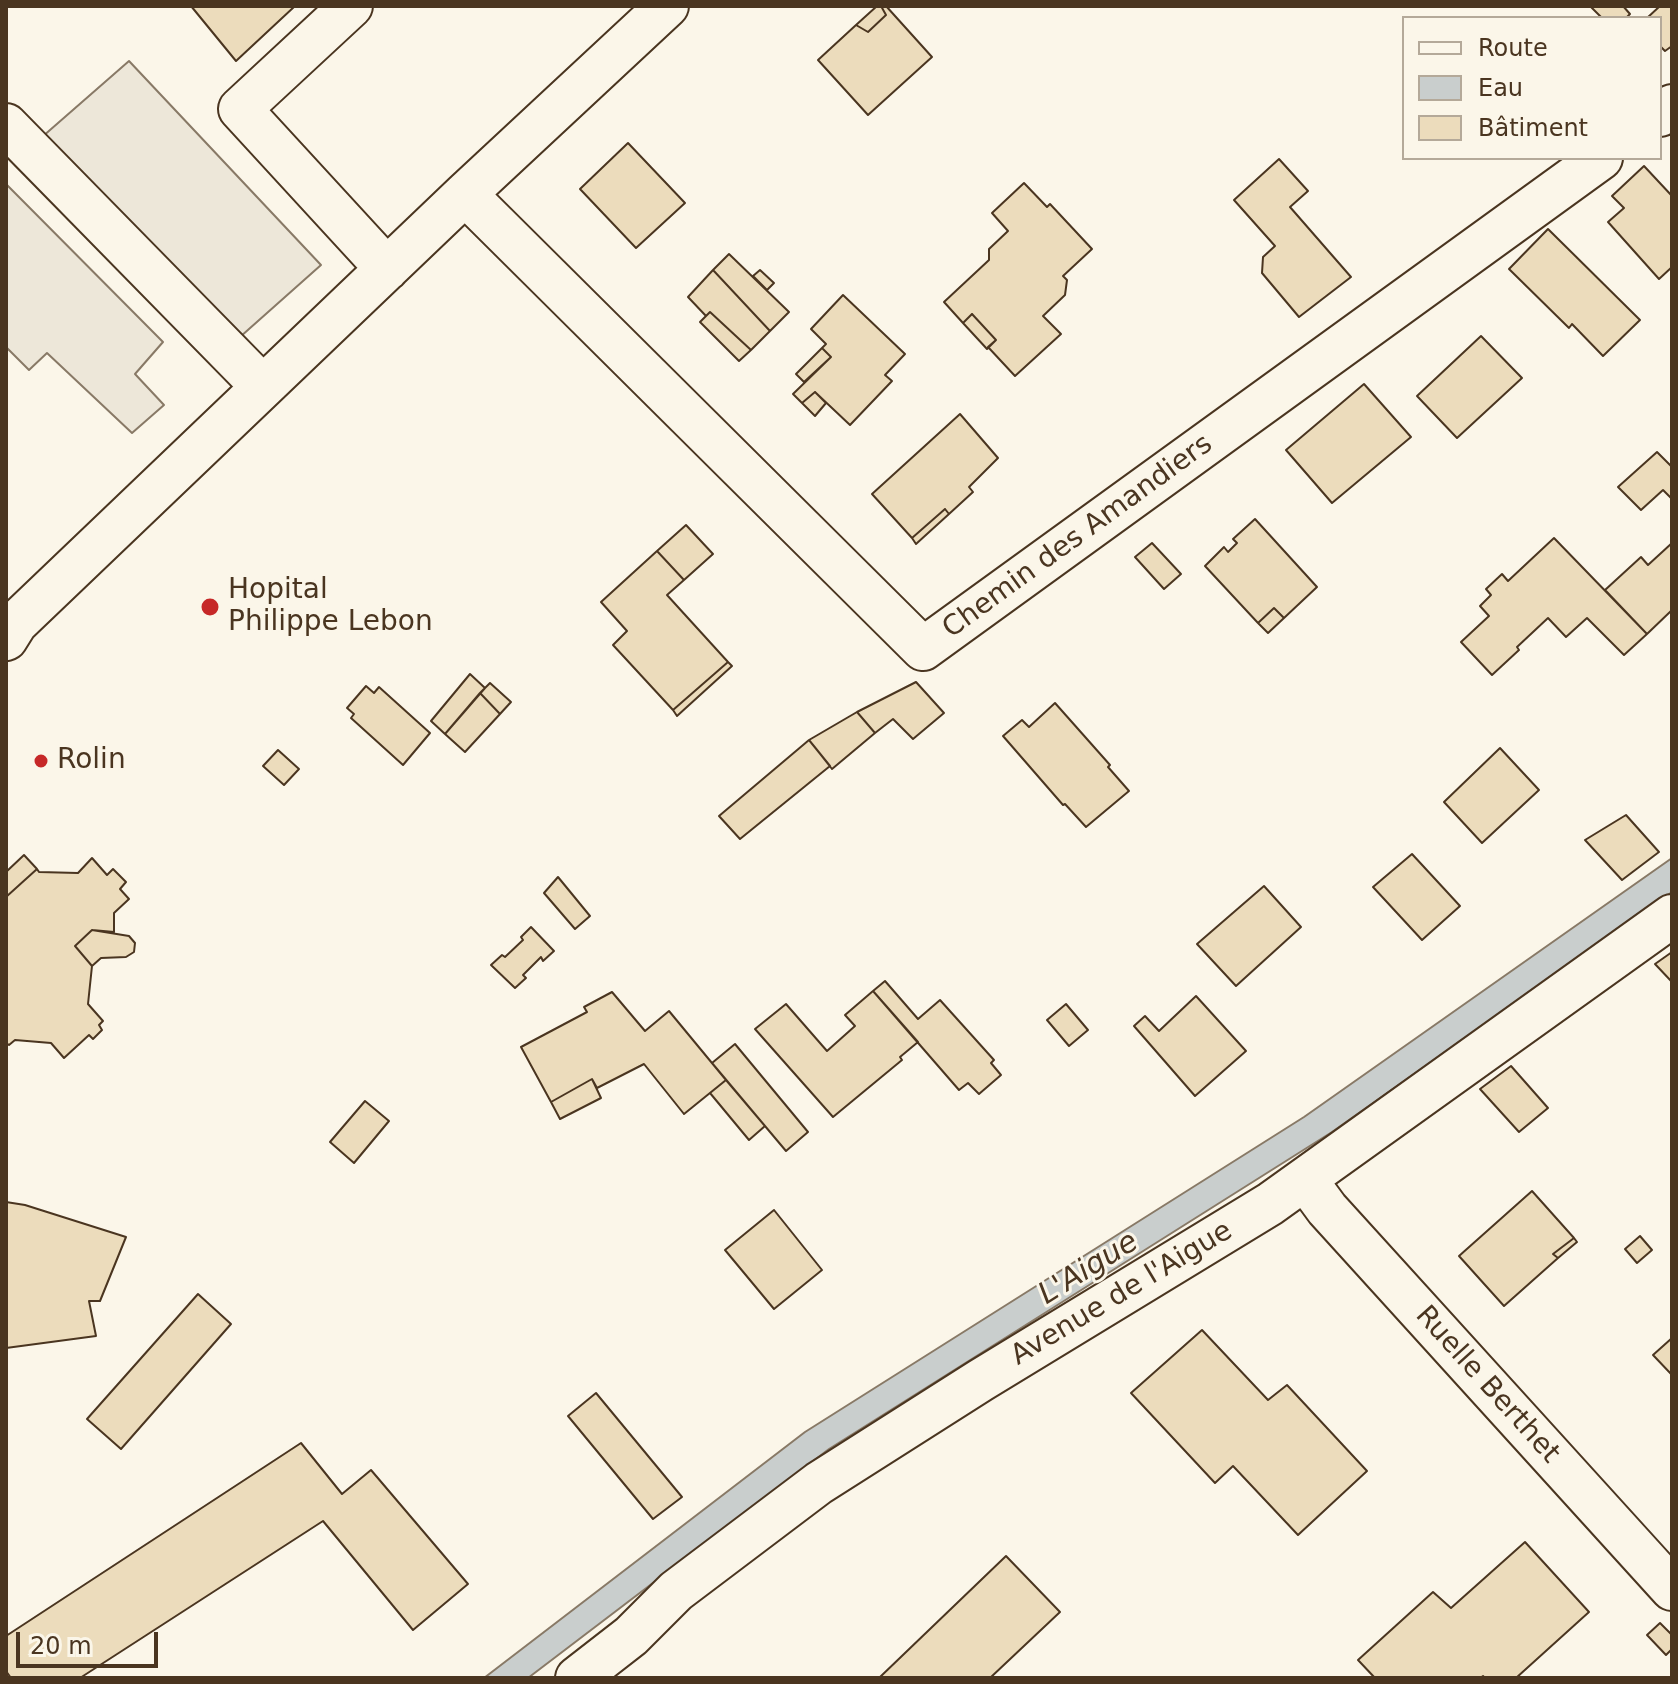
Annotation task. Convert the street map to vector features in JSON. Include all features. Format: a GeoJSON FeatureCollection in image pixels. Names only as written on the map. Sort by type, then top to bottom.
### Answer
{"type":"FeatureCollection","features":[{"type":"Feature","properties":{"kind":"street"},"geometry":{"type":"LineString","coordinates":[[351,6],[240,109],[387,269]]}},
{"type":"Feature","properties":{"kind":"street"},"geometry":{"type":"LineString","coordinates":[[6,639],[16,623],[465,194],[667,6]]}},
{"type":"Feature","properties":{"kind":"street"},"geometry":{"type":"LineString","coordinates":[[6,125],[263,387]]}},
{"type":"Feature","properties":{"kind":"street","name":"Chemin des Amandiers"},"geometry":{"type":"LineString","coordinates":[[465,194],[923,649],[1598,160]]}},
{"type":"Feature","properties":{"kind":"street","name":"Avenue de l'Aigue"},"geometry":{"type":"LineString","coordinates":[[577,1678],[631,1636],[676,1591],[819,1483],[1270,1204],[1672,916]]}},
{"type":"Feature","properties":{"kind":"street","name":"Ruelle Berthet"},"geometry":{"type":"LineString","coordinates":[[1305,1179],[1327,1209],[1672,1589]]}},
{"type":"Feature","properties":{"kind":"shaded area"},"geometry":{"type":"Polygon","coordinates":[[[129,61],[321,265],[240,337],[42,137],[129,61]]]}},
{"type":"Feature","properties":{"kind":"shaded area"},"geometry":{"type":"Polygon","coordinates":[[[6,184],[163,342],[135,374],[164,405],[132,433],[47,353],[29,370],[6,347],[6,184]]]}},
{"type":"Feature","properties":{"kind":"water","name":"L'Aigue"},"geometry":{"type":"Polygon","coordinates":[[[1672,858],[1672,892],[1332,1132],[829,1449],[528,1678],[484,1678],[805,1432],[1304,1117],[1672,858]]]}},
{"type":"Feature","properties":{"kind":"building"},"geometry":{"type":"Polygon","coordinates":[[[191,6],[295,6],[236,61],[191,6]]]}},
{"type":"Feature","properties":{"kind":"building"},"geometry":{"type":"Polygon","coordinates":[[[877,6],[881,6],[886,15],[868,32],[856,25],[877,6]]]}},
{"type":"Feature","properties":{"kind":"building"},"geometry":{"type":"Polygon","coordinates":[[[881,6],[886,6],[932,57],[868,115],[818,60],[856,25],[868,32],[886,15],[881,6]]]}},
{"type":"Feature","properties":{"kind":"building"},"geometry":{"type":"Polygon","coordinates":[[[1590,6],[1623,6],[1630,14],[1628,16],[1600,16],[1590,6]]]}},
{"type":"Feature","properties":{"kind":"building"},"geometry":{"type":"Polygon","coordinates":[[[1660,6],[1672,6],[1672,46],[1665,51],[1662,48],[1662,16],[1649,16],[1660,6]]]}},
{"type":"Feature","properties":{"kind":"building"},"geometry":{"type":"Polygon","coordinates":[[[628,143],[685,203],[636,248],[580,189],[628,143]]]}},
{"type":"Feature","properties":{"kind":"building"},"geometry":{"type":"Polygon","coordinates":[[[1279,159],[1308,191],[1290,207],[1351,277],[1299,317],[1262,273],[1263,257],[1275,246],[1234,200],[1279,159]]]}},
{"type":"Feature","properties":{"kind":"building"},"geometry":{"type":"Polygon","coordinates":[[[1644,166],[1672,196],[1672,267],[1659,279],[1608,222],[1624,208],[1612,196],[1644,166]]]}},
{"type":"Feature","properties":{"kind":"building"},"geometry":{"type":"Polygon","coordinates":[[[1024,183],[1047,207],[1050,204],[1092,249],[1063,276],[1067,280],[1065,295],[1043,316],[1061,334],[1015,376],[988,347],[996,340],[972,314],[963,323],[944,302],[989,260],[989,249],[1008,231],[992,213],[1024,183]]]}},
{"type":"Feature","properties":{"kind":"building"},"geometry":{"type":"Polygon","coordinates":[[[1548,229],[1640,320],[1603,356],[1572,324],[1569,328],[1509,269],[1548,229]]]}},
{"type":"Feature","properties":{"kind":"building"},"geometry":{"type":"Polygon","coordinates":[[[729,254],[789,312],[770,331],[713,270],[729,254]]]}},
{"type":"Feature","properties":{"kind":"building"},"geometry":{"type":"Polygon","coordinates":[[[713,270],[770,331],[751,350],[710,312],[706,316],[688,297],[713,270]]]}},
{"type":"Feature","properties":{"kind":"building"},"geometry":{"type":"Polygon","coordinates":[[[760,270],[774,283],[767,290],[753,276],[760,270]]]}},
{"type":"Feature","properties":{"kind":"building"},"geometry":{"type":"Polygon","coordinates":[[[843,295],[905,354],[885,375],[892,381],[850,425],[815,392],[802,403],[793,394],[831,357],[822,348],[826,344],[811,329],[843,295]]]}},
{"type":"Feature","properties":{"kind":"building"},"geometry":{"type":"Polygon","coordinates":[[[710,312],[751,350],[739,361],[700,322],[710,312]]]}},
{"type":"Feature","properties":{"kind":"building"},"geometry":{"type":"Polygon","coordinates":[[[972,314],[996,340],[987,349],[963,323],[972,314]]]}},
{"type":"Feature","properties":{"kind":"building"},"geometry":{"type":"Polygon","coordinates":[[[1481,336],[1522,378],[1457,438],[1417,396],[1481,336]]]}},
{"type":"Feature","properties":{"kind":"building"},"geometry":{"type":"Polygon","coordinates":[[[822,348],[831,357],[804,382],[796,374],[822,348]]]}},
{"type":"Feature","properties":{"kind":"building"},"geometry":{"type":"Polygon","coordinates":[[[1364,384],[1411,437],[1332,503],[1286,450],[1364,384]]]}},
{"type":"Feature","properties":{"kind":"building"},"geometry":{"type":"Polygon","coordinates":[[[815,392],[826,403],[815,416],[802,403],[815,392]]]}},
{"type":"Feature","properties":{"kind":"building"},"geometry":{"type":"Polygon","coordinates":[[[960,414],[998,458],[969,487],[973,492],[949,514],[945,509],[912,538],[872,494],[960,414]]]}},
{"type":"Feature","properties":{"kind":"building"},"geometry":{"type":"Polygon","coordinates":[[[1657,452],[1672,467],[1672,499],[1663,490],[1641,510],[1618,487],[1657,452]]]}},
{"type":"Feature","properties":{"kind":"building"},"geometry":{"type":"Polygon","coordinates":[[[945,509],[949,514],[916,544],[912,538],[945,509]]]}},
{"type":"Feature","properties":{"kind":"building"},"geometry":{"type":"Polygon","coordinates":[[[1255,519],[1317,587],[1284,618],[1274,608],[1258,623],[1205,566],[1224,547],[1228,552],[1237,543],[1233,539],[1255,519]]]}},
{"type":"Feature","properties":{"kind":"building"},"geometry":{"type":"Polygon","coordinates":[[[686,525],[713,554],[684,580],[657,551],[686,525]]]}},
{"type":"Feature","properties":{"kind":"building"},"geometry":{"type":"Polygon","coordinates":[[[1554,538],[1647,634],[1624,655],[1587,618],[1566,637],[1548,618],[1492,675],[1461,642],[1489,616],[1480,606],[1491,595],[1486,589],[1502,574],[1508,581],[1554,538]]]}},
{"type":"Feature","properties":{"kind":"building"},"geometry":{"type":"Polygon","coordinates":[[[1152,543],[1181,574],[1164,589],[1135,557],[1152,543]]]}},
{"type":"Feature","properties":{"kind":"building"},"geometry":{"type":"Polygon","coordinates":[[[1672,543],[1672,610],[1647,634],[1605,590],[1641,557],[1648,565],[1672,543]]]}},
{"type":"Feature","properties":{"kind":"building"},"geometry":{"type":"Polygon","coordinates":[[[657,551],[684,580],[667,595],[728,662],[673,710],[613,645],[627,631],[601,602],[657,551]]]}},
{"type":"Feature","properties":{"kind":"building"},"geometry":{"type":"Polygon","coordinates":[[[1274,608],[1284,618],[1268,633],[1258,623],[1274,608]]]}},
{"type":"Feature","properties":{"kind":"building"},"geometry":{"type":"Polygon","coordinates":[[[728,662],[732,666],[677,716],[673,710],[728,662]]]}},
{"type":"Feature","properties":{"kind":"building"},"geometry":{"type":"Polygon","coordinates":[[[470,674],[485,688],[445,734],[431,721],[470,674]]]}},
{"type":"Feature","properties":{"kind":"building"},"geometry":{"type":"Polygon","coordinates":[[[916,682],[944,713],[913,739],[893,719],[875,733],[857,712],[916,682]]]}},
{"type":"Feature","properties":{"kind":"building"},"geometry":{"type":"Polygon","coordinates":[[[490,683],[511,702],[500,714],[480,693],[490,683]]]}},
{"type":"Feature","properties":{"kind":"building"},"geometry":{"type":"Polygon","coordinates":[[[366,686],[374,693],[379,687],[430,733],[403,765],[351,718],[354,714],[347,708],[366,686]]]}},
{"type":"Feature","properties":{"kind":"building"},"geometry":{"type":"Polygon","coordinates":[[[480,693],[500,714],[465,752],[445,734],[480,693]]]}},
{"type":"Feature","properties":{"kind":"building"},"geometry":{"type":"Polygon","coordinates":[[[1055,703],[1129,791],[1086,827],[1003,736],[1022,720],[1029,727],[1055,703]]]}},
{"type":"Feature","properties":{"kind":"building"},"geometry":{"type":"Polygon","coordinates":[[[857,712],[875,733],[832,769],[809,740],[857,712]]]}},
{"type":"Feature","properties":{"kind":"building"},"geometry":{"type":"Polygon","coordinates":[[[809,740],[830,766],[740,839],[719,816],[809,740]]]}},
{"type":"Feature","properties":{"kind":"building"},"geometry":{"type":"Polygon","coordinates":[[[1500,748],[1539,790],[1482,843],[1444,802],[1500,748]]]}},
{"type":"Feature","properties":{"kind":"building"},"geometry":{"type":"Polygon","coordinates":[[[278,750],[299,769],[284,785],[263,766],[278,750]]]}},
{"type":"Feature","properties":{"kind":"building"},"geometry":{"type":"Polygon","coordinates":[[[1626,815],[1659,852],[1622,880],[1585,840],[1626,815]]]}},
{"type":"Feature","properties":{"kind":"building"},"geometry":{"type":"Polygon","coordinates":[[[1412,854],[1460,906],[1422,940],[1373,887],[1412,854]]]}},
{"type":"Feature","properties":{"kind":"building"},"geometry":{"type":"Polygon","coordinates":[[[24,855],[37,869],[6,897],[6,872],[24,855]]]}},
{"type":"Feature","properties":{"kind":"building"},"geometry":{"type":"Polygon","coordinates":[[[92,858],[107,875],[113,869],[126,882],[120,889],[129,899],[114,913],[114,932],[92,930],[75,946],[92,966],[88,1004],[103,1021],[99,1025],[102,1030],[93,1039],[89,1035],[64,1058],[51,1043],[15,1040],[9,1045],[6,1043],[6,897],[37,869],[39,872],[78,873],[92,858]]]}},
{"type":"Feature","properties":{"kind":"building"},"geometry":{"type":"Polygon","coordinates":[[[558,877],[590,916],[575,929],[544,893],[558,877]]]}},
{"type":"Feature","properties":{"kind":"building"},"geometry":{"type":"Polygon","coordinates":[[[1264,886],[1301,927],[1236,986],[1197,944],[1264,886]]]}},
{"type":"Feature","properties":{"kind":"building"},"geometry":{"type":"Polygon","coordinates":[[[531,927],[554,951],[543,961],[541,957],[515,988],[491,965],[523,940],[521,937],[531,927]]]}},
{"type":"Feature","properties":{"kind":"building"},"geometry":{"type":"Polygon","coordinates":[[[92,930],[129,936],[135,943],[134,952],[126,957],[101,958],[92,966],[75,946],[92,930]]]}},
{"type":"Feature","properties":{"kind":"building"},"geometry":{"type":"Polygon","coordinates":[[[1672,952],[1672,982],[1655,964],[1672,952]]]}},
{"type":"Feature","properties":{"kind":"building"},"geometry":{"type":"Polygon","coordinates":[[[885,981],[918,1019],[940,1000],[994,1060],[991,1063],[1001,1075],[979,1094],[968,1083],[959,1090],[873,991],[885,981]]]}},
{"type":"Feature","properties":{"kind":"building"},"geometry":{"type":"Polygon","coordinates":[[[873,991],[918,1042],[900,1057],[902,1060],[833,1117],[755,1029],[786,1004],[827,1051],[855,1026],[845,1015],[873,991]]]}},
{"type":"Feature","properties":{"kind":"building"},"geometry":{"type":"Polygon","coordinates":[[[612,992],[645,1031],[669,1011],[726,1080],[684,1114],[644,1064],[597,1088],[592,1079],[551,1102],[521,1047],[587,1012],[584,1007],[612,992]]]}},
{"type":"Feature","properties":{"kind":"building"},"geometry":{"type":"Polygon","coordinates":[[[1196,996],[1246,1051],[1195,1096],[1134,1026],[1145,1016],[1159,1031],[1196,996]]]}},
{"type":"Feature","properties":{"kind":"building"},"geometry":{"type":"Polygon","coordinates":[[[1066,1004],[1088,1030],[1069,1046],[1047,1020],[1066,1004]]]}},
{"type":"Feature","properties":{"kind":"building"},"geometry":{"type":"Polygon","coordinates":[[[735,1044],[808,1132],[786,1151],[712,1063],[735,1044]]]}},
{"type":"Feature","properties":{"kind":"building"},"geometry":{"type":"Polygon","coordinates":[[[1511,1066],[1548,1108],[1519,1132],[1480,1089],[1511,1066]]]}},
{"type":"Feature","properties":{"kind":"building"},"geometry":{"type":"Polygon","coordinates":[[[592,1079],[601,1098],[560,1119],[551,1102],[592,1079]]]}},
{"type":"Feature","properties":{"kind":"building"},"geometry":{"type":"Polygon","coordinates":[[[726,1080],[765,1126],[749,1140],[710,1093],[726,1080]]]}},
{"type":"Feature","properties":{"kind":"building"},"geometry":{"type":"Polygon","coordinates":[[[365,1101],[389,1121],[354,1163],[330,1142],[365,1101]]]}},
{"type":"Feature","properties":{"kind":"building"},"geometry":{"type":"Polygon","coordinates":[[[1532,1191],[1574,1238],[1553,1254],[1558,1258],[1504,1306],[1459,1256],[1532,1191]]]}},
{"type":"Feature","properties":{"kind":"building"},"geometry":{"type":"Polygon","coordinates":[[[6,1202],[25,1205],[126,1237],[100,1301],[89,1301],[96,1336],[6,1348],[6,1202]]]}},
{"type":"Feature","properties":{"kind":"building"},"geometry":{"type":"Polygon","coordinates":[[[774,1210],[822,1270],[774,1309],[725,1250],[774,1210]]]}},
{"type":"Feature","properties":{"kind":"building"},"geometry":{"type":"Polygon","coordinates":[[[1640,1236],[1652,1250],[1637,1263],[1625,1249],[1640,1236]]]}},
{"type":"Feature","properties":{"kind":"building"},"geometry":{"type":"Polygon","coordinates":[[[1574,1238],[1577,1242],[1558,1258],[1553,1254],[1574,1238]]]}},
{"type":"Feature","properties":{"kind":"building"},"geometry":{"type":"Polygon","coordinates":[[[198,1294],[231,1324],[121,1449],[87,1419],[198,1294]]]}},
{"type":"Feature","properties":{"kind":"building"},"geometry":{"type":"Polygon","coordinates":[[[1202,1330],[1268,1400],[1287,1385],[1367,1471],[1298,1535],[1233,1466],[1215,1483],[1131,1393],[1202,1330]]]}},
{"type":"Feature","properties":{"kind":"building"},"geometry":{"type":"Polygon","coordinates":[[[1672,1338],[1672,1375],[1653,1355],[1672,1338]]]}},
{"type":"Feature","properties":{"kind":"building"},"geometry":{"type":"Polygon","coordinates":[[[596,1393],[682,1497],[653,1519],[568,1416],[596,1393]]]}},
{"type":"Feature","properties":{"kind":"building"},"geometry":{"type":"Polygon","coordinates":[[[301,1443],[342,1494],[371,1470],[468,1584],[413,1630],[323,1521],[80,1678],[11,1678],[6,1671],[6,1636],[301,1443]]]}},
{"type":"Feature","properties":{"kind":"building"},"geometry":{"type":"Polygon","coordinates":[[[1525,1542],[1589,1612],[1516,1678],[1375,1678],[1358,1660],[1433,1592],[1451,1608],[1525,1542]]]}},
{"type":"Feature","properties":{"kind":"building"},"geometry":{"type":"Polygon","coordinates":[[[1006,1556],[1060,1612],[990,1678],[879,1678],[1006,1556]]]}},
{"type":"Feature","properties":{"kind":"building"},"geometry":{"type":"Polygon","coordinates":[[[1660,1623],[1672,1635],[1672,1649],[1666,1655],[1647,1635],[1660,1623]]]}},
{"type":"Feature","properties":{"kind":"place","name":"Hopital Philippe Lebon"},"geometry":{"type":"Point","coordinates":[210,607]}},
{"type":"Feature","properties":{"kind":"place","name":"Rolin"},"geometry":{"type":"Point","coordinates":[41,761]}}]}
